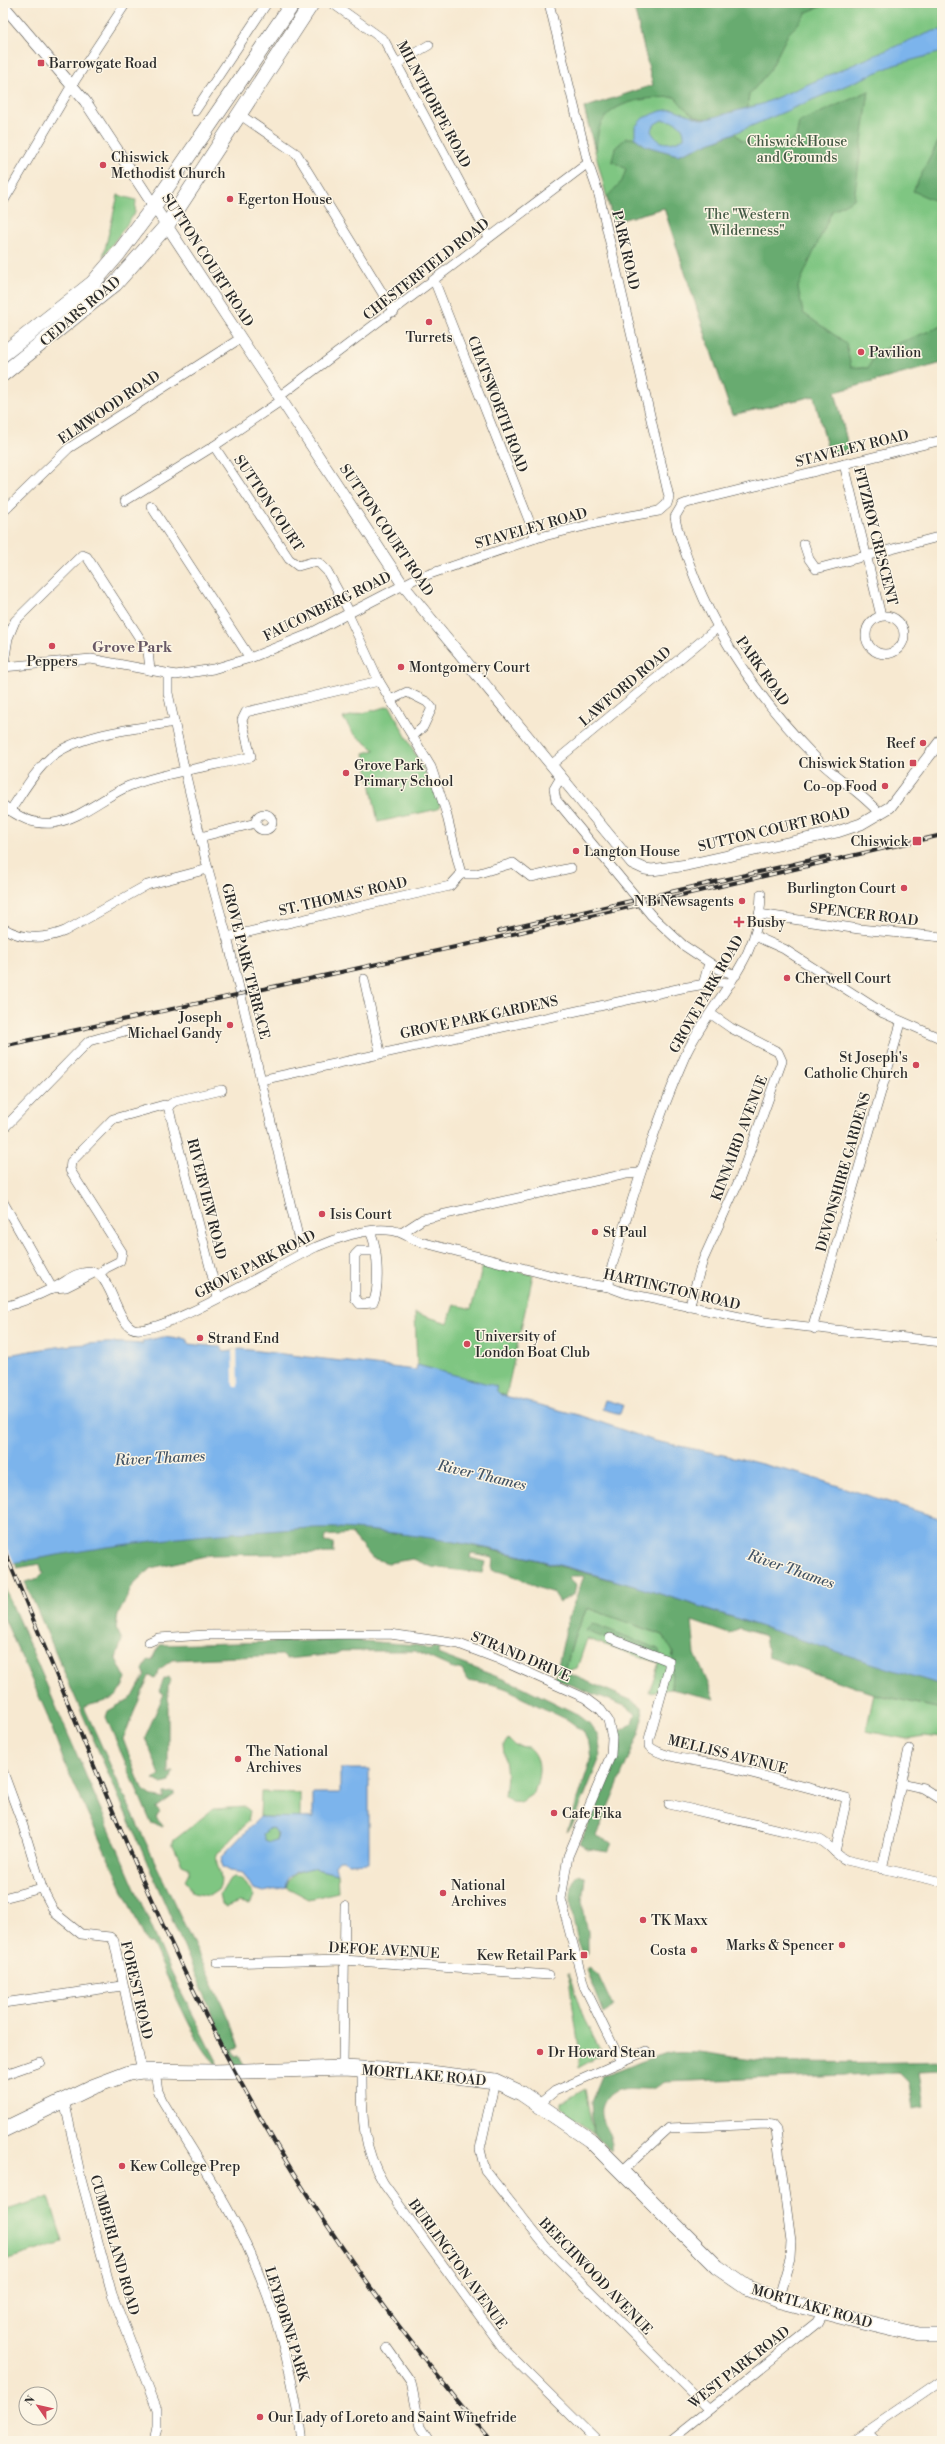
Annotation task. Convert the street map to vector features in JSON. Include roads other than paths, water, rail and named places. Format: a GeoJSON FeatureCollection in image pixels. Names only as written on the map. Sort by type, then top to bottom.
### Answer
{"type":"FeatureCollection","features":[{"type":"Feature","properties":{"kind":"highway","name":"CEDARS ROAD"},"geometry":{"type":"LineString","coordinates":[[3,354],[93,282],[118,254],[154,206],[293,3]]}},
{"type":"Feature","properties":{"kind":"highway","name":"CEDARS ROAD"},"geometry":{"type":"LineString","coordinates":[[3,374],[115,284],[167,225],[238,114],[312,3]]}},
{"type":"Feature","properties":{"kind":"highway","name":"MORTLAKE ROAD"},"geometry":{"type":"LineString","coordinates":[[3,2130],[64,2099],[111,2079],[148,2071],[214,2072],[343,2068],[466,2076],[495,2081],[521,2093],[590,2140],[717,2267],[746,2287],[778,2300],[823,2312],[919,2335],[942,2335]]}},
{"type":"Feature","properties":{"kind":"street"},"geometry":{"type":"LineString","coordinates":[[3,202],[6,190],[126,3]]}},
{"type":"Feature","properties":{"kind":"street"},"geometry":{"type":"LineString","coordinates":[[195,111],[267,3]]}},
{"type":"Feature","properties":{"kind":"street","name":"MILNTHORPE ROAD"},"geometry":{"type":"LineString","coordinates":[[332,3],[384,40],[489,237]]}},
{"type":"Feature","properties":{"kind":"street","name":"PARK ROAD"},"geometry":{"type":"LineString","coordinates":[[549,3],[588,163],[599,195],[669,497],[667,504]]}},
{"type":"Feature","properties":{"kind":"street","name":"SUTTON COURT ROAD"},"geometry":{"type":"LineString","coordinates":[[3,5],[72,85],[167,225],[403,584],[632,863],[645,869],[721,858],[837,832],[861,824],[880,814],[901,794],[940,746]]}},
{"type":"Feature","properties":{"kind":"street"},"geometry":{"type":"LineString","coordinates":[[396,64],[429,45]]}},
{"type":"Feature","properties":{"kind":"street"},"geometry":{"type":"LineString","coordinates":[[238,114],[297,154],[394,312]]}},
{"type":"Feature","properties":{"kind":"street","name":"CHESTERFIELD ROAD"},"geometry":{"type":"LineString","coordinates":[[125,501],[214,446],[281,398],[489,237],[588,163]]}},
{"type":"Feature","properties":{"kind":"street","name":"CHATSWORTH ROAD"},"geometry":{"type":"LineString","coordinates":[[434,280],[536,538]]}},
{"type":"Feature","properties":{"kind":"street","name":"ELMWOOD ROAD"},"geometry":{"type":"LineString","coordinates":[[3,512],[69,448],[241,338]]}},
{"type":"Feature","properties":{"kind":"street","name":"STAVELEY ROAD"},"geometry":{"type":"LineString","coordinates":[[678,510],[687,503],[942,440]]}},
{"type":"Feature","properties":{"kind":"street","name":"SUTTON COURT"},"geometry":{"type":"LineString","coordinates":[[214,446],[289,559],[298,566],[312,562],[319,563],[327,571],[349,613]]}},
{"type":"Feature","properties":{"kind":"street","name":"FITZROY CRESCENT"},"geometry":{"type":"LineString","coordinates":[[844,464],[881,616]]}},
{"type":"Feature","properties":{"kind":"street","name":"STAVELEY ROAD"},"geometry":{"type":"LineString","coordinates":[[403,584],[536,538],[613,519],[659,511],[667,504]]}},
{"type":"Feature","properties":{"kind":"street"},"geometry":{"type":"LineString","coordinates":[[151,506],[250,658]]}},
{"type":"Feature","properties":{"kind":"street","name":"PARK ROAD"},"geometry":{"type":"LineString","coordinates":[[678,510],[675,517],[676,526],[693,574],[717,628],[754,686],[774,713],[828,769],[880,814]]}},
{"type":"Feature","properties":{"kind":"street"},"geometry":{"type":"LineString","coordinates":[[804,544],[809,559],[816,569],[942,536]]}},
{"type":"Feature","properties":{"kind":"street"},"geometry":{"type":"LineString","coordinates":[[3,668],[8,638],[15,621],[82,554],[87,557],[148,651],[150,670]]}},
{"type":"Feature","properties":{"kind":"street","name":"FAUCONBERG ROAD"},"geometry":{"type":"LineString","coordinates":[[3,668],[91,658],[168,674],[194,673],[250,658],[307,635],[403,584]]}},
{"type":"Feature","properties":{"kind":"street"},"geometry":{"type":"LineString","coordinates":[[349,613],[379,681],[432,767],[446,812],[461,874],[476,874],[513,864],[531,877],[571,868]]}},
{"type":"Feature","properties":{"kind":"street"},"geometry":{"type":"LineString","coordinates":[[881,616],[894,618],[902,627],[903,640],[900,646],[890,654],[878,653],[868,645],[866,640],[865,633],[870,622],[881,616]]}},
{"type":"Feature","properties":{"kind":"street","name":"LAWFORD ROAD"},"geometry":{"type":"LineString","coordinates":[[551,765],[717,628]]}},
{"type":"Feature","properties":{"kind":"street","name":"GROVE PARK TERRACE"},"geometry":{"type":"LineString","coordinates":[[168,674],[167,687],[200,837],[227,937],[302,1253]]}},
{"type":"Feature","properties":{"kind":"street"},"geometry":{"type":"LineString","coordinates":[[174,722],[92,738],[63,749],[52,756],[7,808],[33,822],[60,821],[129,786],[251,757],[242,720],[246,712],[379,681]]}},
{"type":"Feature","properties":{"kind":"street"},"geometry":{"type":"LineString","coordinates":[[390,700],[407,692],[427,702],[432,708],[423,727],[413,736]]}},
{"type":"Feature","properties":{"kind":"street"},"geometry":{"type":"LineString","coordinates":[[561,777],[554,789],[556,800],[651,915],[683,945],[734,979]]}},
{"type":"Feature","properties":{"kind":"street"},"geometry":{"type":"LineString","coordinates":[[200,837],[256,823]]}},
{"type":"Feature","properties":{"kind":"street"},"geometry":{"type":"LineString","coordinates":[[3,928],[24,937],[50,936],[64,931],[147,885],[208,869]]}},
{"type":"Feature","properties":{"kind":"street","name":"ST. THOMAS' ROAD"},"geometry":{"type":"LineString","coordinates":[[227,937],[450,886],[461,874]]}},
{"type":"Feature","properties":{"kind":"street","name":"GROVE PARK ROAD"},"geometry":{"type":"LineString","coordinates":[[609,1287],[610,1273],[639,1173],[686,1055],[750,952],[755,936],[761,894]]}},
{"type":"Feature","properties":{"kind":"street","name":"SPENCER ROAD"},"geometry":{"type":"LineString","coordinates":[[759,914],[859,929],[942,937]]}},
{"type":"Feature","properties":{"kind":"street"},"geometry":{"type":"LineString","coordinates":[[755,936],[777,944],[864,1002],[901,1022],[942,1039]]}},
{"type":"Feature","properties":{"kind":"street"},"geometry":{"type":"LineString","coordinates":[[703,985],[709,963]]}},
{"type":"Feature","properties":{"kind":"street"},"geometry":{"type":"LineString","coordinates":[[364,979],[380,1052]]}},
{"type":"Feature","properties":{"kind":"street","name":"GROVE PARK GARDENS"},"geometry":{"type":"LineString","coordinates":[[261,1080],[380,1052],[682,988],[734,979]]}},
{"type":"Feature","properties":{"kind":"street","name":"KINNAIRD AVENUE"},"geometry":{"type":"LineString","coordinates":[[689,1307],[703,1260],[741,1176],[782,1061],[778,1052],[731,1028],[711,1014]]}},
{"type":"Feature","properties":{"kind":"street","name":"DEVONSHIRE GARDENS"},"geometry":{"type":"LineString","coordinates":[[815,1329],[814,1322],[901,1022]]}},
{"type":"Feature","properties":{"kind":"street"},"geometry":{"type":"LineString","coordinates":[[3,1129],[89,1041],[125,1031],[134,1034]]}},
{"type":"Feature","properties":{"kind":"street"},"geometry":{"type":"LineString","coordinates":[[3,1307],[25,1301],[82,1272],[96,1273],[120,1261],[122,1252],[70,1170],[69,1164],[112,1119],[164,1105],[168,1106],[175,1102],[222,1090]]}},
{"type":"Feature","properties":{"kind":"street","name":"RIVERVIEW ROAD"},"geometry":{"type":"LineString","coordinates":[[168,1106],[218,1298]]}},
{"type":"Feature","properties":{"kind":"street"},"geometry":{"type":"LineString","coordinates":[[404,1232],[423,1219],[626,1174],[639,1173]]}},
{"type":"Feature","properties":{"kind":"street"},"geometry":{"type":"LineString","coordinates":[[3,1202],[53,1288]]}},
{"type":"Feature","properties":{"kind":"street","name":"GROVE PARK ROAD"},"geometry":{"type":"LineString","coordinates":[[96,1273],[125,1320],[136,1330],[147,1330],[170,1322],[302,1253],[331,1241],[370,1232],[387,1230],[404,1232]]}},
{"type":"Feature","properties":{"kind":"street"},"geometry":{"type":"LineString","coordinates":[[370,1232],[375,1241],[377,1295],[373,1303],[360,1304],[356,1298],[355,1255],[359,1251],[375,1251]]}},
{"type":"Feature","properties":{"kind":"street","name":"HARTINGTON ROAD"},"geometry":{"type":"LineString","coordinates":[[404,1232],[418,1241],[435,1246],[580,1283],[609,1287],[624,1293],[739,1318],[815,1329],[942,1342]]}},
{"type":"Feature","properties":{"kind":"street","name":"STRAND DRIVE"},"geometry":{"type":"LineString","coordinates":[[149,1642],[158,1638],[206,1635],[390,1634],[409,1636],[459,1644],[496,1658],[585,1698],[601,1710],[608,1720],[613,1746],[568,1856],[562,1888],[563,1910],[584,1986],[592,2007],[621,2062]]}},
{"type":"Feature","properties":{"kind":"street","name":"MELLISS AVENUE"},"geometry":{"type":"LineString","coordinates":[[610,1638],[669,1661],[669,1667],[649,1739],[649,1746],[653,1750],[847,1798],[835,1852]]}},
{"type":"Feature","properties":{"kind":"street"},"geometry":{"type":"LineString","coordinates":[[882,1869],[909,1749]]}},
{"type":"Feature","properties":{"kind":"street","name":"FOREST ROAD"},"geometry":{"type":"LineString","coordinates":[[3,1772],[7,1793],[42,1888],[55,1913],[81,1934],[110,1937],[114,1941],[122,1986],[148,2071]]}},
{"type":"Feature","properties":{"kind":"street"},"geometry":{"type":"LineString","coordinates":[[901,1783],[923,1788],[942,1800]]}},
{"type":"Feature","properties":{"kind":"street"},"geometry":{"type":"LineString","coordinates":[[669,1804],[818,1839],[826,1842],[835,1852],[846,1860],[942,1882]]}},
{"type":"Feature","properties":{"kind":"street"},"geometry":{"type":"LineString","coordinates":[[3,1898],[42,1888]]}},
{"type":"Feature","properties":{"kind":"street"},"geometry":{"type":"LineString","coordinates":[[343,2068],[345,1906]]}},
{"type":"Feature","properties":{"kind":"street","name":"DEFOE AVENUE"},"geometry":{"type":"LineString","coordinates":[[217,1963],[344,1960],[549,1975]]}},
{"type":"Feature","properties":{"kind":"street"},"geometry":{"type":"LineString","coordinates":[[3,2003],[122,1986]]}},
{"type":"Feature","properties":{"kind":"street"},"geometry":{"type":"LineString","coordinates":[[538,2105],[555,2091],[646,2051]]}},
{"type":"Feature","properties":{"kind":"street"},"geometry":{"type":"LineString","coordinates":[[3,2075],[40,2062]]}},
{"type":"Feature","properties":{"kind":"street","name":"BURLINGTON AVENUE"},"geometry":{"type":"LineString","coordinates":[[362,2069],[364,2133],[369,2155],[384,2184],[503,2348],[597,2441]]}},
{"type":"Feature","properties":{"kind":"street","name":"LEYBORNE PARK"},"geometry":{"type":"LineString","coordinates":[[148,2071],[162,2100],[234,2222],[260,2277],[285,2356],[298,2410],[302,2441]]}},
{"type":"Feature","properties":{"kind":"street","name":"BEECHWOOD AVENUE"},"geometry":{"type":"LineString","coordinates":[[495,2081],[480,2149],[485,2170],[546,2247],[708,2410]]}},
{"type":"Feature","properties":{"kind":"street","name":"CUMBERLAND ROAD"},"geometry":{"type":"LineString","coordinates":[[64,2099],[81,2178],[112,2294],[157,2409],[158,2428],[154,2441]]}},
{"type":"Feature","properties":{"kind":"street"},"geometry":{"type":"LineString","coordinates":[[622,2171],[669,2128],[772,2125],[776,2130],[791,2241],[790,2259],[778,2300]]}},
{"type":"Feature","properties":{"kind":"street","name":"WEST PARK ROAD"},"geometry":{"type":"LineString","coordinates":[[670,2441],[817,2323],[823,2312]]}},
{"type":"Feature","properties":{"kind":"street"},"geometry":{"type":"LineString","coordinates":[[387,2348],[412,2382],[420,2427],[429,2441]]}},
{"type":"Feature","properties":{"kind":"street"},"geometry":{"type":"LineString","coordinates":[[853,2441],[942,2380]]}},
{"type":"Feature","properties":{"kind":"street"},"geometry":{"type":"LineString","coordinates":[[867,2431],[877,2441]]}},
{"type":"Feature","properties":{"kind":"water"},"geometry":{"type":"Polygon","coordinates":[[[942,30],[942,52],[894,65],[735,133],[678,155],[646,146],[635,138],[635,127],[643,118],[661,111],[673,109],[703,120],[762,104],[934,31],[942,30]],[[662,120],[655,124],[651,131],[654,136],[661,142],[665,143],[674,142],[684,138],[683,129],[681,126],[666,120],[662,120]]]}},
{"type":"Feature","properties":{"kind":"water","name":"River Thames"},"geometry":{"type":"Polygon","coordinates":[[[163,1337],[178,1339],[179,1337],[188,1340],[188,1344],[221,1347],[224,1351],[241,1349],[416,1370],[417,1365],[496,1386],[497,1391],[501,1395],[582,1416],[655,1441],[738,1458],[804,1475],[942,1519],[942,1685],[724,1614],[578,1570],[504,1552],[430,1538],[343,1528],[234,1533],[135,1543],[3,1565],[3,1359],[8,1359],[8,1355],[41,1349],[108,1343],[142,1344],[143,1341],[163,1337]]]}},
{"type":"Feature","properties":{"kind":"water"},"geometry":{"type":"Polygon","coordinates":[[[605,1400],[623,1405],[620,1414],[602,1409],[605,1400]]]}},
{"type":"Feature","properties":{"kind":"water"},"geometry":{"type":"Polygon","coordinates":[[[340,1769],[369,1769],[369,1863],[348,1864],[344,1860],[339,1860],[335,1865],[337,1874],[312,1868],[296,1872],[288,1878],[286,1887],[264,1892],[253,1889],[243,1873],[230,1871],[223,1867],[221,1861],[223,1855],[260,1817],[313,1818],[313,1793],[340,1793],[340,1769]],[[270,1828],[263,1834],[265,1840],[270,1842],[276,1840],[278,1834],[274,1829],[270,1828]]]}},
{"type":"Feature","properties":{"kind":"railway"},"geometry":{"type":"LineString","coordinates":[[3,1046],[478,942],[942,835]]}},
{"type":"Feature","properties":{"kind":"railway"},"geometry":{"type":"LineString","coordinates":[[499,931],[829,856]]}},
{"type":"Feature","properties":{"kind":"railway"},"geometry":{"type":"LineString","coordinates":[[3,1548],[145,1886],[207,2018],[241,2083],[296,2178],[357,2269],[422,2356],[491,2441]]}},
{"type":"Feature","properties":{"kind":"place","name":"Barrowgate Road"},"geometry":{"type":"Point","coordinates":[41,63]}},
{"type":"Feature","properties":{"kind":"place","name":"Chiswick Methodist Church"},"geometry":{"type":"Point","coordinates":[103,165]}},
{"type":"Feature","properties":{"kind":"place","name":"Egerton House"},"geometry":{"type":"Point","coordinates":[230,199]}},
{"type":"Feature","properties":{"kind":"place","name":"Turrets"},"geometry":{"type":"Point","coordinates":[429,322]}},
{"type":"Feature","properties":{"kind":"place","name":"Pavilion"},"geometry":{"type":"Point","coordinates":[861,352]}},
{"type":"Feature","properties":{"kind":"place","name":"Peppers"},"geometry":{"type":"Point","coordinates":[52,646]}},
{"type":"Feature","properties":{"kind":"place","name":"Montgomery Court"},"geometry":{"type":"Point","coordinates":[401,667]}},
{"type":"Feature","properties":{"kind":"place","name":"Reef"},"geometry":{"type":"Point","coordinates":[923,743]}},
{"type":"Feature","properties":{"kind":"place","name":"Chiswick Station"},"geometry":{"type":"Point","coordinates":[913,763]}},
{"type":"Feature","properties":{"kind":"place","name":"Grove Park Primary School"},"geometry":{"type":"Point","coordinates":[346,773]}},
{"type":"Feature","properties":{"kind":"place","name":"Co-op Food"},"geometry":{"type":"Point","coordinates":[885,786]}},
{"type":"Feature","properties":{"kind":"place","name":"Chiswick"},"geometry":{"type":"Point","coordinates":[917,841]}},
{"type":"Feature","properties":{"kind":"place","name":"Langton House"},"geometry":{"type":"Point","coordinates":[576,851]}},
{"type":"Feature","properties":{"kind":"place","name":"Burlington Court"},"geometry":{"type":"Point","coordinates":[904,888]}},
{"type":"Feature","properties":{"kind":"place","name":"N B Newsagents"},"geometry":{"type":"Point","coordinates":[742,901]}},
{"type":"Feature","properties":{"kind":"place","name":"Busby"},"geometry":{"type":"Point","coordinates":[739,922]}},
{"type":"Feature","properties":{"kind":"place","name":"Cherwell Court"},"geometry":{"type":"Point","coordinates":[787,978]}},
{"type":"Feature","properties":{"kind":"place","name":"Joseph Michael Gandy"},"geometry":{"type":"Point","coordinates":[230,1025]}},
{"type":"Feature","properties":{"kind":"place","name":"St Joseph's Catholic Church"},"geometry":{"type":"Point","coordinates":[916,1065]}},
{"type":"Feature","properties":{"kind":"place","name":"Isis Court"},"geometry":{"type":"Point","coordinates":[322,1214]}},
{"type":"Feature","properties":{"kind":"place","name":"St Paul"},"geometry":{"type":"Point","coordinates":[595,1232]}},
{"type":"Feature","properties":{"kind":"place","name":"Strand End"},"geometry":{"type":"Point","coordinates":[200,1338]}},
{"type":"Feature","properties":{"kind":"place","name":"University of London Boat Club"},"geometry":{"type":"Point","coordinates":[467,1344]}},
{"type":"Feature","properties":{"kind":"place","name":"The National Archives"},"geometry":{"type":"Point","coordinates":[238,1759]}},
{"type":"Feature","properties":{"kind":"place","name":"Cafe Fika"},"geometry":{"type":"Point","coordinates":[554,1813]}},
{"type":"Feature","properties":{"kind":"place","name":"National Archives"},"geometry":{"type":"Point","coordinates":[443,1893]}},
{"type":"Feature","properties":{"kind":"place","name":"TK Maxx"},"geometry":{"type":"Point","coordinates":[643,1920]}},
{"type":"Feature","properties":{"kind":"place","name":"Marks & Spencer"},"geometry":{"type":"Point","coordinates":[842,1945]}},
{"type":"Feature","properties":{"kind":"place","name":"Costa"},"geometry":{"type":"Point","coordinates":[694,1950]}},
{"type":"Feature","properties":{"kind":"place","name":"Kew Retail Park"},"geometry":{"type":"Point","coordinates":[584,1955]}},
{"type":"Feature","properties":{"kind":"place","name":"Dr Howard Stean"},"geometry":{"type":"Point","coordinates":[540,2052]}},
{"type":"Feature","properties":{"kind":"place","name":"Kew College Prep"},"geometry":{"type":"Point","coordinates":[122,2166]}},
{"type":"Feature","properties":{"kind":"place","name":"Our Lady of Loreto and Saint Winefride"},"geometry":{"type":"Point","coordinates":[260,2417]}},
{"type":"Feature","properties":{"kind":"district","name":"Grove Park"},"geometry":{"type":"Point","coordinates":[132,647]}},
{"type":"Feature","properties":{"kind":"park label","name":"Chiswick House and Grounds"},"geometry":{"type":"Point","coordinates":[797,150]}},
{"type":"Feature","properties":{"kind":"park label","name":"The \"Western Wilderness\""},"geometry":{"type":"Point","coordinates":[747,222]}}]}
